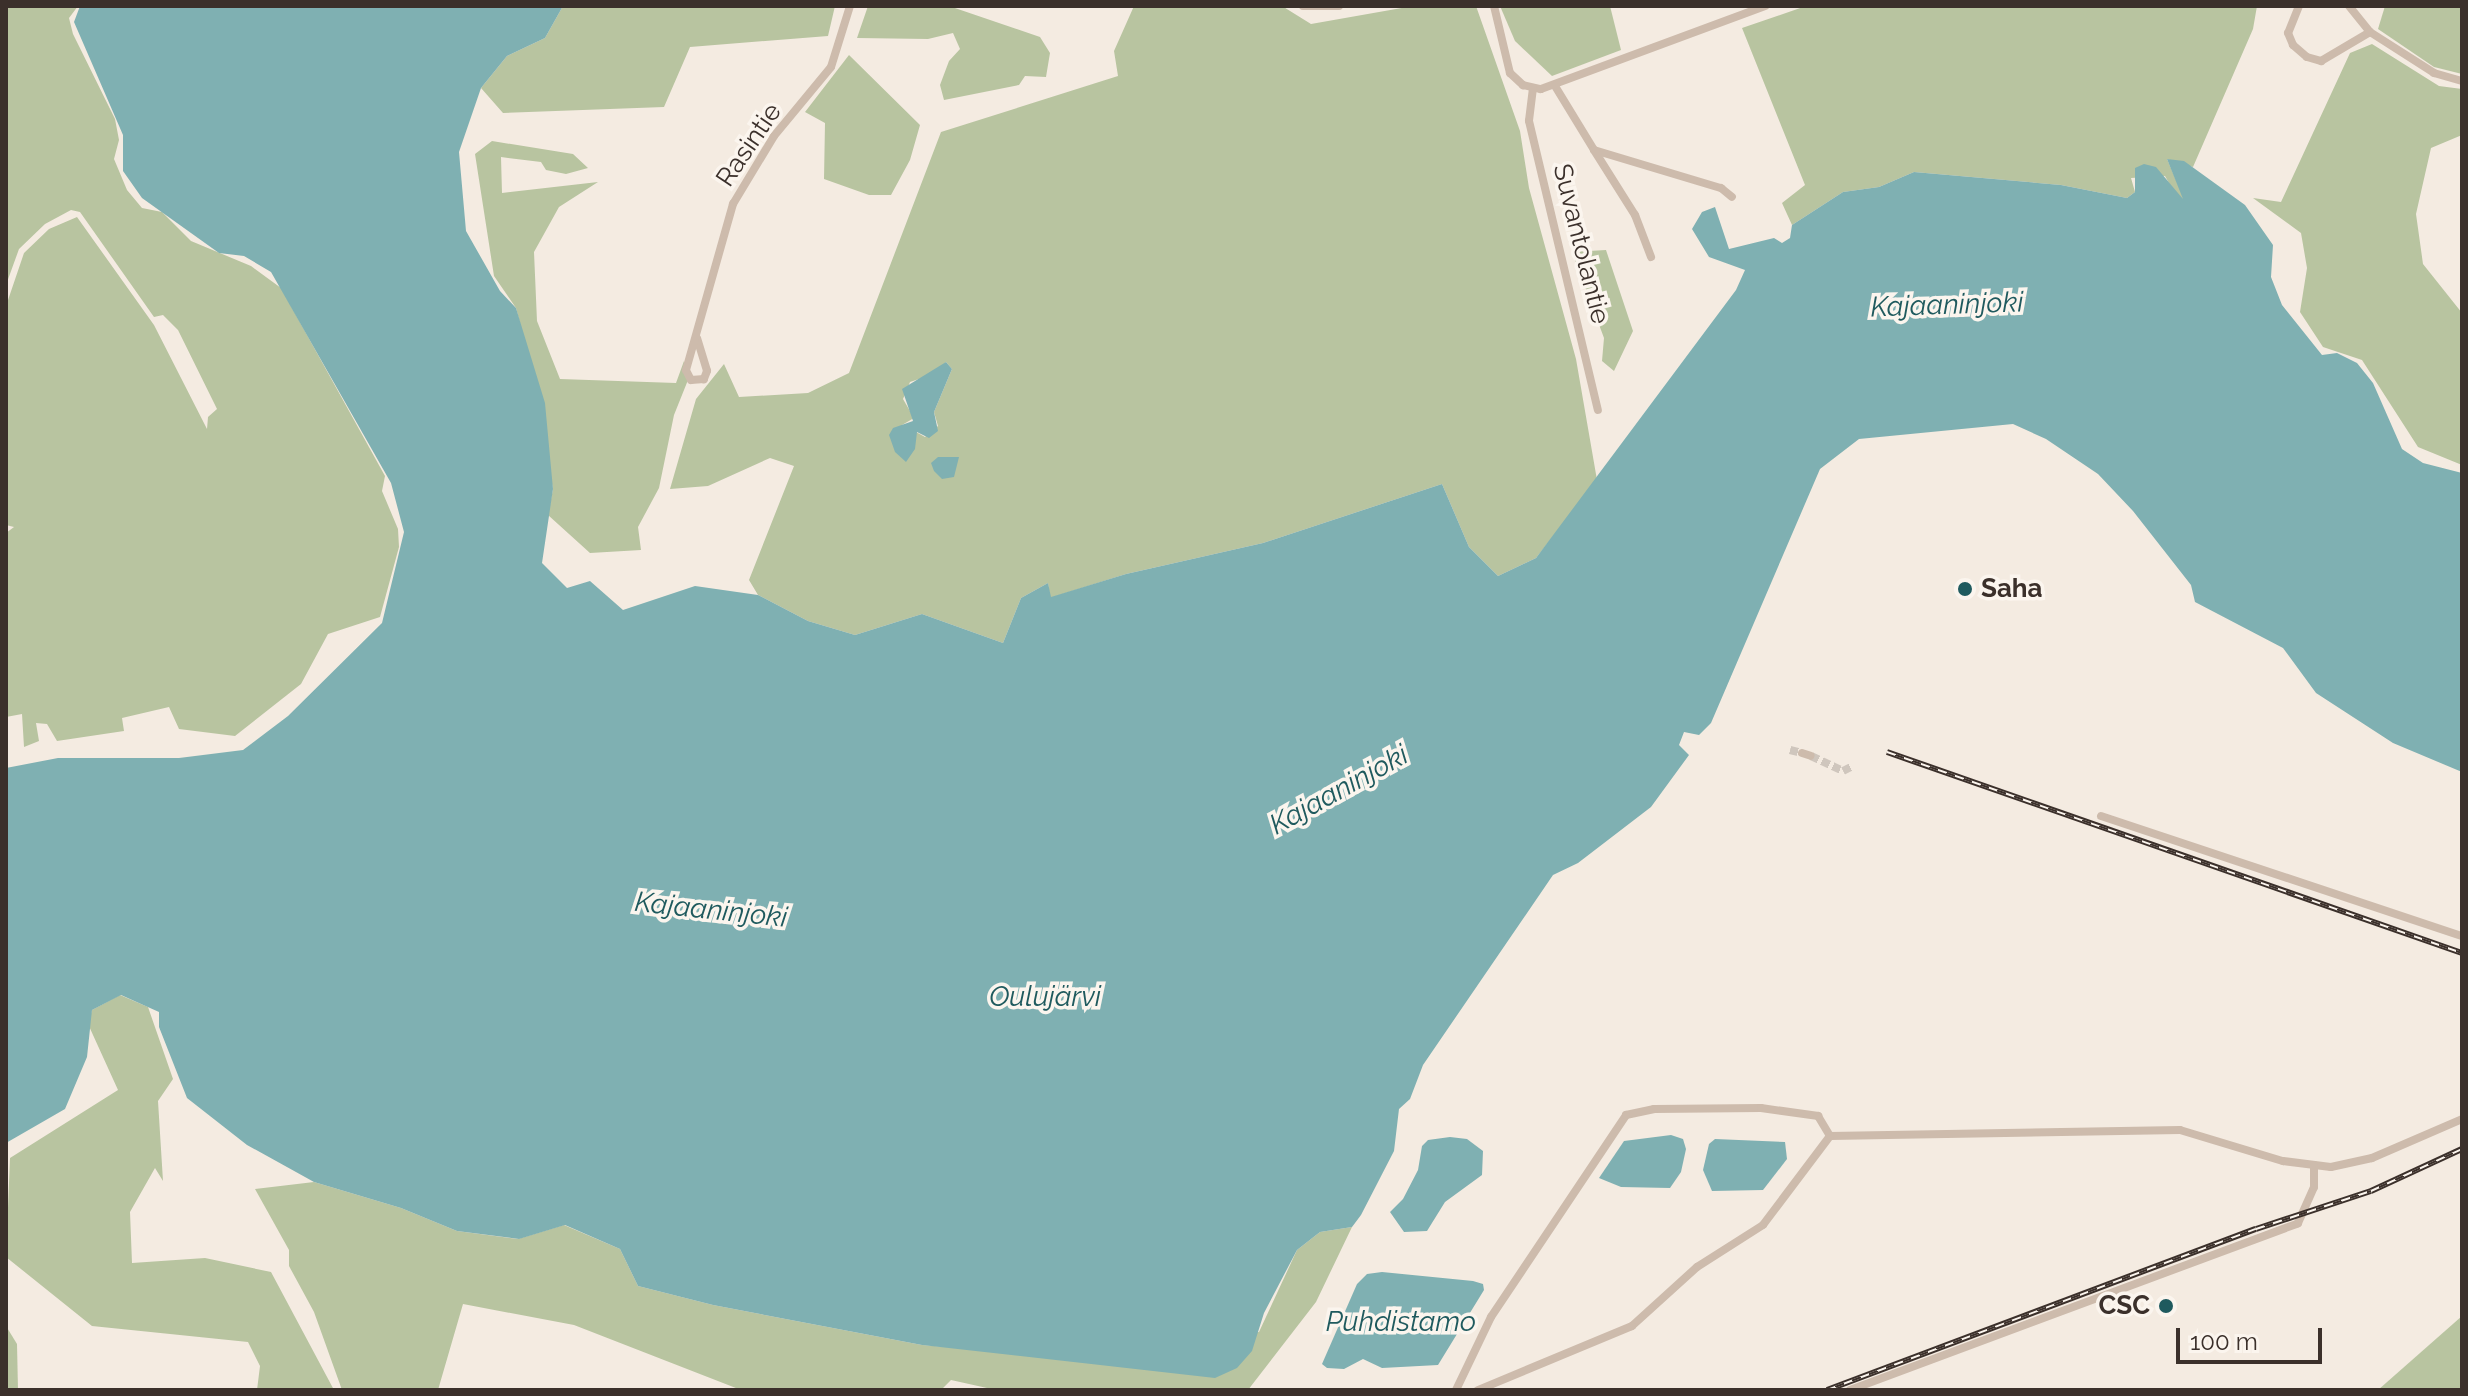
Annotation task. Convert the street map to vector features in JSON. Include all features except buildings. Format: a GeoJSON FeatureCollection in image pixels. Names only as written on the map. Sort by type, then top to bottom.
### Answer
{"type":"FeatureCollection","features":[{"type":"Feature","properties":{"kind":"street","name":"Rasintie"},"geometry":{"type":"LineString","coordinates":[[697,338],[707,364],[704,379],[691,380],[688,363],[733,204],[774,136],[831,67],[850,6]]}},
{"type":"Feature","properties":{"kind":"street"},"geometry":{"type":"LineString","coordinates":[[1305,8],[1339,6]]}},
{"type":"Feature","properties":{"kind":"street"},"geometry":{"type":"LineString","coordinates":[[1494,6],[1510,73],[1533,88],[1555,86],[1765,6]]}},
{"type":"Feature","properties":{"kind":"street"},"geometry":{"type":"LineString","coordinates":[[2299,6],[2288,33],[2293,45],[2307,57],[2321,61],[2370,32]]}},
{"type":"Feature","properties":{"kind":"street"},"geometry":{"type":"LineString","coordinates":[[2349,6],[2370,32],[2434,73],[2462,81]]}},
{"type":"Feature","properties":{"kind":"street"},"geometry":{"type":"LineString","coordinates":[[1555,86],[1635,215],[1651,257]]}},
{"type":"Feature","properties":{"kind":"street","name":"Suvantolantie"},"geometry":{"type":"LineString","coordinates":[[1533,88],[1529,121],[1596,383],[1598,410]]}},
{"type":"Feature","properties":{"kind":"street"},"geometry":{"type":"LineString","coordinates":[[1594,150],[1721,188],[1732,197]]}},
{"type":"Feature","properties":{"kind":"street"},"geometry":{"type":"LineString","coordinates":[[2101,816],[2462,936]]}},
{"type":"Feature","properties":{"kind":"street"},"geometry":{"type":"LineString","coordinates":[[1456,1390],[1491,1317],[1626,1115],[1654,1109],[1761,1108],[1818,1116],[1830,1136]]}},
{"type":"Feature","properties":{"kind":"street"},"geometry":{"type":"LineString","coordinates":[[1830,1136],[2180,1130],[2256,1155],[2331,1167],[2372,1158],[2462,1119]]}},
{"type":"Feature","properties":{"kind":"street"},"geometry":{"type":"LineString","coordinates":[[1478,1390],[1632,1326],[1697,1267],[1763,1225],[1830,1136]]}},
{"type":"Feature","properties":{"kind":"street"},"geometry":{"type":"LineString","coordinates":[[1850,1390],[2298,1223],[2314,1187],[2314,1165]]}},
{"type":"Feature","properties":{"kind":"green space"},"geometry":{"type":"Polygon","coordinates":[[[6,6],[78,6],[69,18],[73,34],[115,119],[119,140],[114,159],[127,190],[142,208],[162,212],[191,241],[251,266],[281,288],[385,476],[382,491],[398,529],[399,547],[380,617],[328,634],[301,684],[235,736],[179,729],[169,707],[122,718],[124,731],[57,741],[47,724],[36,723],[39,741],[24,747],[22,714],[6,717],[6,533],[14,527],[6,525],[6,306],[24,253],[49,229],[77,217],[154,325],[207,429],[208,417],[217,409],[178,330],[163,315],[154,317],[80,212],[71,210],[45,224],[19,249],[6,285],[6,6]]]}},
{"type":"Feature","properties":{"kind":"green space"},"geometry":{"type":"Polygon","coordinates":[[[563,6],[835,6],[828,36],[690,47],[664,107],[503,113],[481,88],[507,56],[545,38],[563,6]]]}},
{"type":"Feature","properties":{"kind":"green space"},"geometry":{"type":"Polygon","coordinates":[[[868,6],[949,6],[1040,37],[1050,53],[1046,77],[1025,76],[1019,85],[944,100],[940,85],[949,61],[960,49],[953,33],[928,39],[857,38],[868,6]]]}},
{"type":"Feature","properties":{"kind":"green space"},"geometry":{"type":"Polygon","coordinates":[[[1134,6],[1282,6],[1311,24],[1413,6],[1476,6],[1520,131],[1529,188],[1576,359],[1597,480],[1536,558],[1498,576],[1469,547],[1442,484],[1263,543],[1126,574],[1050,598],[1048,583],[1021,598],[1003,643],[922,614],[855,635],[808,621],[758,595],[749,580],[794,466],[770,458],[708,486],[670,489],[696,399],[724,364],[739,397],[808,393],[849,373],[941,132],[1118,76],[1114,51],[1134,6]],[[946,362],[931,375],[910,382],[903,399],[914,418],[902,425],[916,441],[916,432],[925,437],[938,426],[934,412],[952,369],[946,362]]]}},
{"type":"Feature","properties":{"kind":"green space"},"geometry":{"type":"Polygon","coordinates":[[[1500,6],[1610,6],[1621,50],[1552,76],[1515,41],[1500,6]]]}},
{"type":"Feature","properties":{"kind":"green space"},"geometry":{"type":"Polygon","coordinates":[[[1806,6],[2257,6],[2253,29],[2193,167],[2167,159],[2184,199],[2178,199],[2165,176],[2131,178],[2135,192],[2127,198],[2061,185],[1914,172],[1879,187],[1843,192],[1792,225],[1782,203],[1805,185],[1742,28],[1806,6]]]}},
{"type":"Feature","properties":{"kind":"green space"},"geometry":{"type":"Polygon","coordinates":[[[2385,6],[2462,6],[2462,74],[2434,67],[2378,29],[2385,6]]]}},
{"type":"Feature","properties":{"kind":"green space"},"geometry":{"type":"Polygon","coordinates":[[[2372,44],[2439,86],[2462,89],[2462,135],[2431,148],[2416,214],[2423,264],[2462,313],[2462,465],[2418,447],[2362,360],[2323,347],[2300,312],[2307,268],[2301,233],[2253,198],[2281,202],[2350,53],[2372,44]]]}},
{"type":"Feature","properties":{"kind":"green space"},"geometry":{"type":"Polygon","coordinates":[[[849,55],[920,125],[910,160],[891,195],[869,195],[824,179],[825,123],[805,112],[849,55]]]}},
{"type":"Feature","properties":{"kind":"green space"},"geometry":{"type":"Polygon","coordinates":[[[492,141],[573,154],[588,168],[566,174],[546,170],[541,162],[501,157],[502,193],[598,182],[559,207],[534,252],[537,321],[560,379],[676,383],[684,361],[688,380],[674,415],[659,488],[638,527],[641,550],[590,553],[548,515],[553,489],[522,331],[516,308],[494,276],[475,154],[492,141]]]}},
{"type":"Feature","properties":{"kind":"green space"},"geometry":{"type":"Polygon","coordinates":[[[1606,250],[1633,331],[1614,371],[1602,361],[1604,338],[1572,252],[1606,250]]]}},
{"type":"Feature","properties":{"kind":"green space"},"geometry":{"type":"Polygon","coordinates":[[[120,995],[148,1007],[173,1079],[158,1101],[163,1181],[155,1168],[130,1212],[132,1263],[205,1258],[271,1272],[334,1390],[257,1390],[260,1366],[248,1342],[92,1326],[6,1257],[10,1158],[118,1090],[88,1024],[92,1010],[120,995]]]}},
{"type":"Feature","properties":{"kind":"green space"},"geometry":{"type":"Polygon","coordinates":[[[314,1182],[401,1208],[457,1231],[518,1239],[564,1225],[620,1249],[638,1286],[713,1305],[922,1345],[1021,1353],[1259,1332],[1297,1250],[1320,1232],[1352,1227],[1316,1302],[1248,1390],[996,1390],[951,1380],[941,1390],[741,1390],[574,1325],[463,1304],[438,1390],[342,1390],[314,1312],[289,1266],[289,1250],[255,1189],[314,1182]]]}},
{"type":"Feature","properties":{"kind":"green space"},"geometry":{"type":"Polygon","coordinates":[[[2462,1316],[2462,1390],[2378,1390],[2462,1316]]]}},
{"type":"Feature","properties":{"kind":"green space"},"geometry":{"type":"Polygon","coordinates":[[[6,1326],[17,1344],[18,1390],[6,1390],[6,1326]]]}},
{"type":"Feature","properties":{"kind":"water","name":"Oulujärvi"},"geometry":{"type":"Polygon","coordinates":[[[80,6],[563,6],[545,38],[507,56],[481,88],[459,152],[466,231],[500,291],[516,308],[545,403],[553,489],[542,563],[567,588],[590,581],[623,610],[695,586],[758,595],[808,621],[855,635],[922,614],[1003,643],[1021,598],[1048,583],[1051,597],[1126,574],[1263,543],[1442,484],[1469,547],[1498,576],[1536,558],[1736,290],[1745,270],[1709,257],[1692,229],[1702,212],[1715,207],[1729,249],[1774,238],[1782,243],[1790,238],[1792,225],[1843,192],[1879,187],[1914,172],[2061,185],[2127,198],[2135,192],[2135,168],[2144,164],[2156,167],[2183,199],[2167,159],[2184,161],[2245,205],[2273,245],[2271,277],[2282,305],[2322,355],[2337,353],[2357,363],[2373,383],[2402,449],[2423,463],[2462,473],[2462,772],[2393,743],[2316,693],[2283,648],[2195,602],[2191,585],[2133,511],[2098,474],[2046,439],[2013,424],[1859,439],[1820,469],[1711,723],[1699,735],[1684,732],[1679,745],[1689,755],[1651,807],[1578,863],[1553,875],[1423,1065],[1410,1099],[1399,1109],[1394,1151],[1361,1215],[1352,1227],[1320,1232],[1297,1250],[1264,1313],[1252,1351],[1237,1368],[1215,1378],[922,1345],[713,1305],[638,1286],[620,1249],[565,1225],[519,1239],[457,1231],[401,1208],[314,1182],[247,1145],[187,1098],[159,1027],[159,1012],[121,995],[92,1010],[87,1057],[65,1109],[6,1143],[6,768],[58,758],[179,758],[243,750],[288,716],[382,623],[404,532],[391,483],[271,272],[244,256],[219,253],[142,198],[123,171],[123,135],[74,22],[80,6]]]}},
{"type":"Feature","properties":{"kind":"water"},"geometry":{"type":"Polygon","coordinates":[[[946,362],[952,369],[934,412],[938,431],[929,438],[917,432],[915,449],[906,462],[895,452],[889,435],[893,428],[913,421],[902,389],[946,362]]]}},
{"type":"Feature","properties":{"kind":"water"},"geometry":{"type":"Polygon","coordinates":[[[938,457],[959,457],[954,477],[942,479],[934,471],[931,463],[938,457]]]}},
{"type":"Feature","properties":{"kind":"water"},"geometry":{"type":"Polygon","coordinates":[[[1671,1135],[1683,1139],[1686,1149],[1681,1172],[1670,1188],[1621,1187],[1599,1178],[1624,1141],[1671,1135]]]}},
{"type":"Feature","properties":{"kind":"water"},"geometry":{"type":"Polygon","coordinates":[[[1450,1137],[1467,1139],[1483,1151],[1482,1175],[1445,1202],[1427,1231],[1404,1232],[1390,1212],[1403,1199],[1418,1170],[1422,1146],[1428,1140],[1450,1137]]]}},
{"type":"Feature","properties":{"kind":"water"},"geometry":{"type":"Polygon","coordinates":[[[1715,1139],[1785,1142],[1787,1159],[1763,1190],[1712,1191],[1703,1170],[1709,1144],[1715,1139]]]}},
{"type":"Feature","properties":{"kind":"water","name":"Puhdistamo"},"geometry":{"type":"Polygon","coordinates":[[[1382,1272],[1473,1281],[1483,1284],[1484,1290],[1438,1365],[1382,1368],[1363,1359],[1344,1369],[1327,1368],[1322,1364],[1357,1284],[1367,1274],[1382,1272]]]}},
{"type":"Feature","properties":{"kind":"tunnel"},"geometry":{"type":"LineString","coordinates":[[1790,750],[1802,753]]}},
{"type":"Feature","properties":{"kind":"tunnel"},"geometry":{"type":"LineString","coordinates":[[1811,756],[1843,771],[1853,766]]}},
{"type":"Feature","properties":{"kind":"railway"},"geometry":{"type":"LineString","coordinates":[[1887,752],[2462,953]]}},
{"type":"Feature","properties":{"kind":"railway"},"geometry":{"type":"LineString","coordinates":[[1827,1390],[2256,1229],[2371,1191],[2462,1149]]}},
{"type":"Feature","properties":{"kind":"place","name":"Saha"},"geometry":{"type":"Point","coordinates":[1965,589]}},
{"type":"Feature","properties":{"kind":"place","name":"CSC"},"geometry":{"type":"Point","coordinates":[2166,1306]}},
{"type":"Feature","properties":{"kind":"water label","name":"Kajaaninjoki"},"geometry":{"type":"Point","coordinates":[1947,305]}},
{"type":"Feature","properties":{"kind":"water label","name":"Kajaaninjoki"},"geometry":{"type":"Point","coordinates":[1339,790]}},
{"type":"Feature","properties":{"kind":"water label","name":"Kajaaninjoki"},"geometry":{"type":"Point","coordinates":[711,910]}}]}
